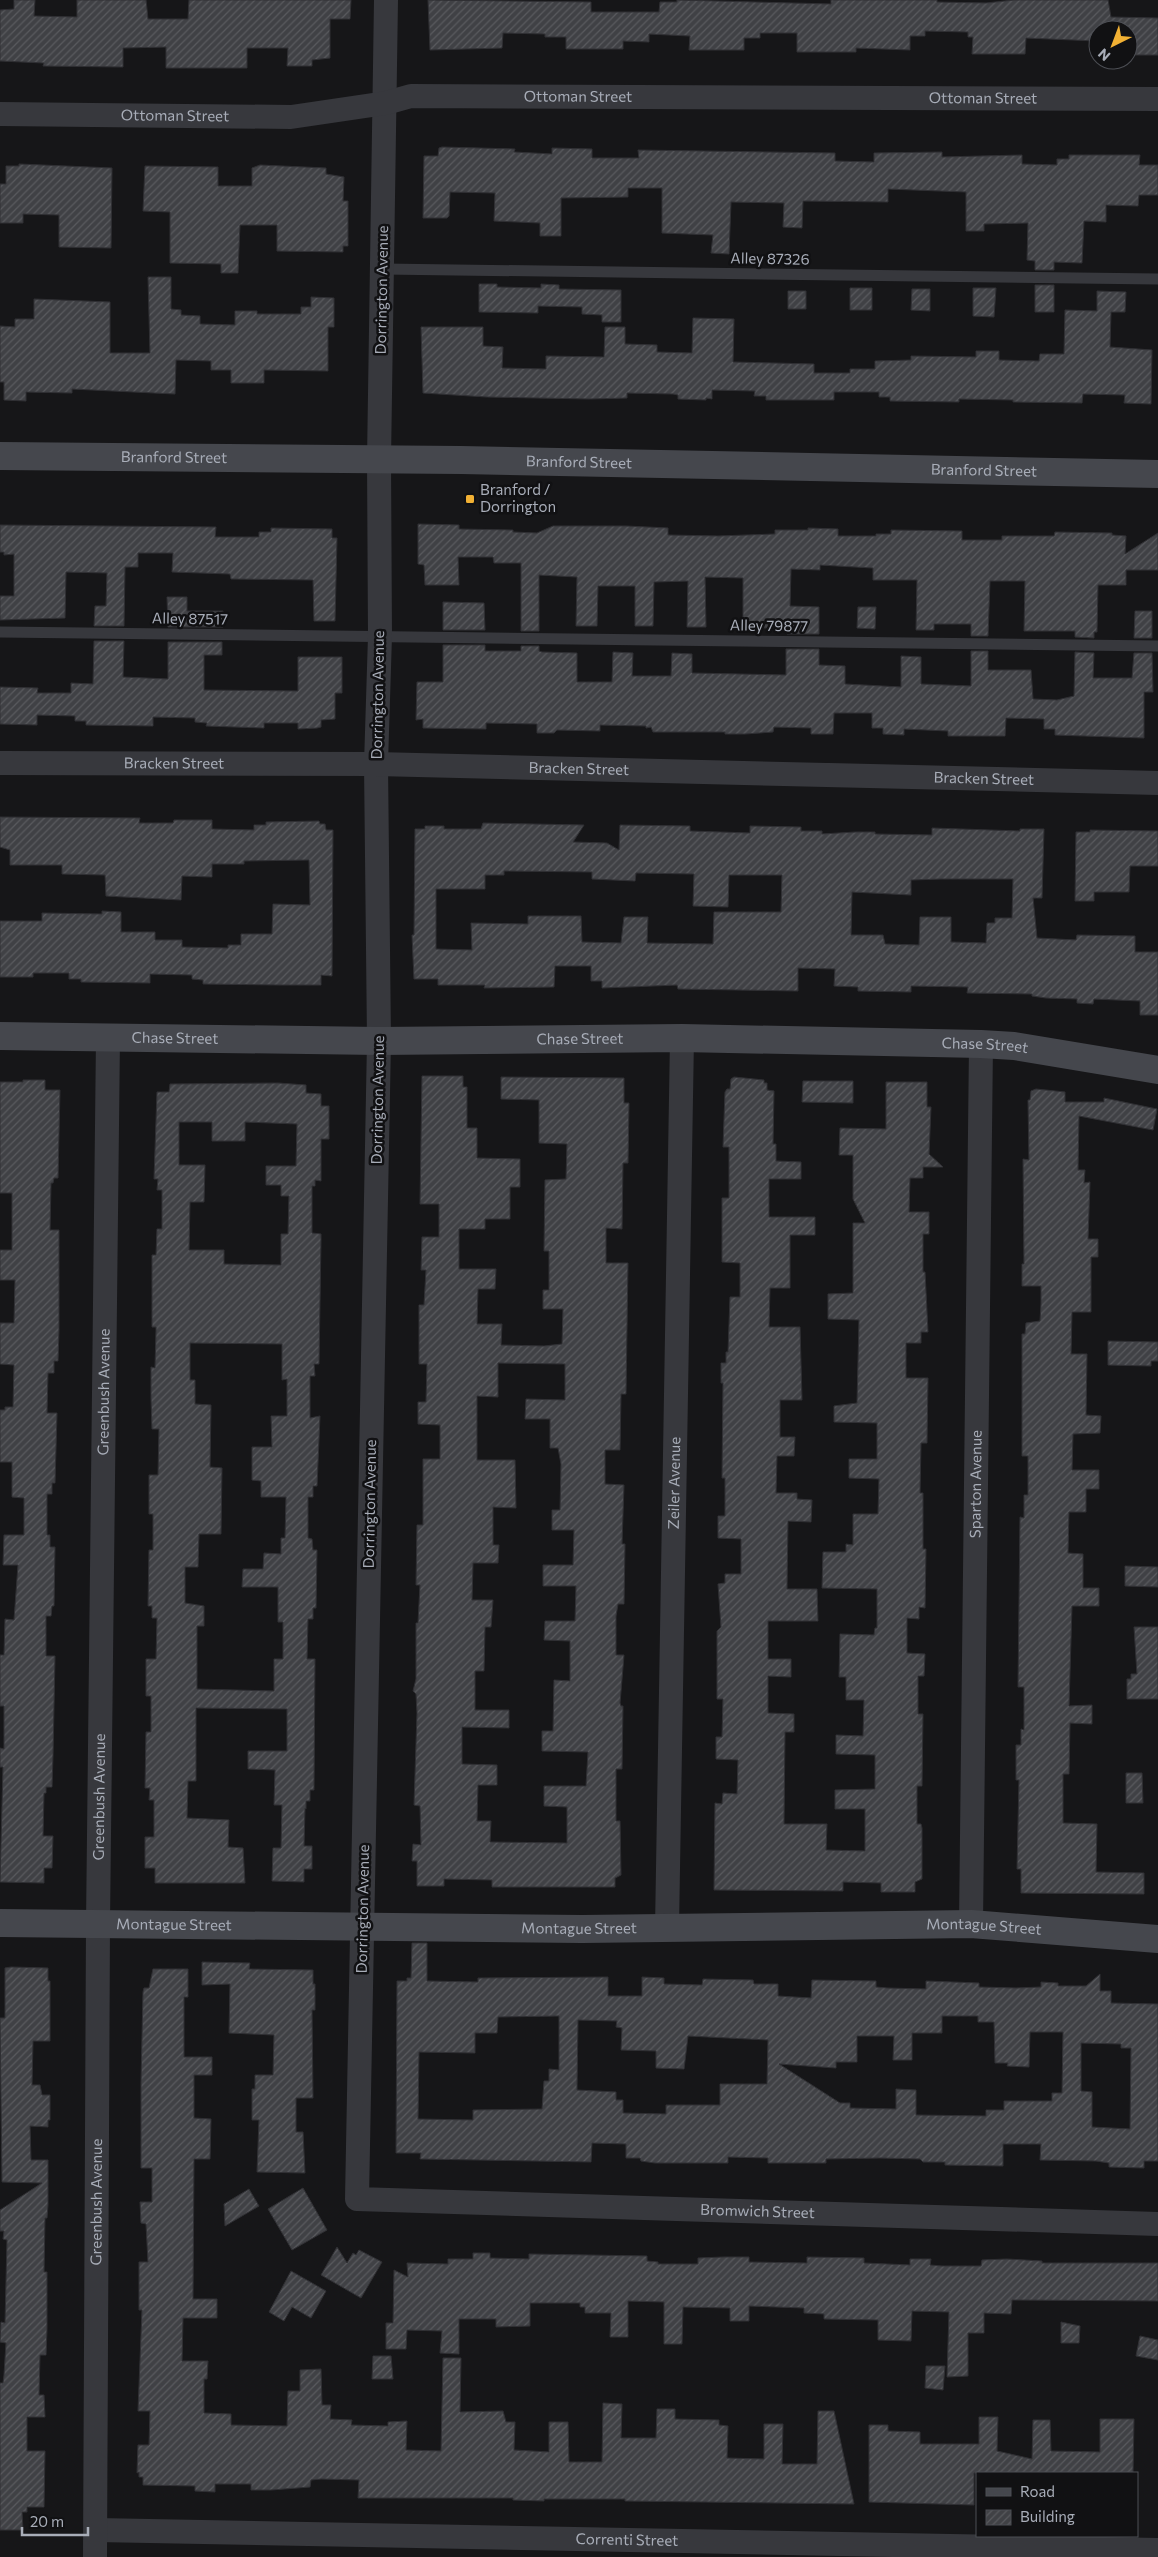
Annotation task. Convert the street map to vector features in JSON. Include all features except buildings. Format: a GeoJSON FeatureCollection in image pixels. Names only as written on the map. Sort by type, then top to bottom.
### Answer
{"type":"FeatureCollection","features":[{"type":"Feature","properties":{"kind":"street","name":"Dorrington Avenue"},"geometry":{"type":"LineString","coordinates":[[357,2199],[379,1041],[376,764],[380,636],[379,460],[386,103],[386,0]]}},
{"type":"Feature","properties":{"kind":"street","name":"Ottoman Street"},"geometry":{"type":"LineString","coordinates":[[0,114],[291,117],[386,103],[411,96],[1158,99]]}},
{"type":"Feature","properties":{"kind":"street","name":"Branford Street"},"geometry":{"type":"LineString","coordinates":[[0,456],[379,460],[1158,474]]}},
{"type":"Feature","properties":{"kind":"street","name":"Bracken Street"},"geometry":{"type":"LineString","coordinates":[[0,763],[376,764],[1158,783]]}},
{"type":"Feature","properties":{"kind":"street","name":"Chase Street"},"geometry":{"type":"LineString","coordinates":[[0,1036],[379,1041],[682,1038],[981,1044],[1014,1046],[1158,1070]]}},
{"type":"Feature","properties":{"kind":"street","name":"Greenbush Avenue"},"geometry":{"type":"LineString","coordinates":[[95,2557],[98,1924],[108,1037]]}},
{"type":"Feature","properties":{"kind":"street","name":"Zeiler Avenue"},"geometry":{"type":"LineString","coordinates":[[667,1928],[682,1038]]}},
{"type":"Feature","properties":{"kind":"street","name":"Sparton Avenue"},"geometry":{"type":"LineString","coordinates":[[971,1924],[981,1044]]}},
{"type":"Feature","properties":{"kind":"street","name":"Montague Street"},"geometry":{"type":"LineString","coordinates":[[0,1923],[667,1928],[971,1924],[1158,1938]]}},
{"type":"Feature","properties":{"kind":"street","name":"Bromwich Street"},"geometry":{"type":"LineString","coordinates":[[357,2199],[1158,2224]]}},
{"type":"Feature","properties":{"kind":"street","name":"Correnti Street"},"geometry":{"type":"LineString","coordinates":[[96,2530],[1158,2550]]}},
{"type":"Feature","properties":{"kind":"lane","name":"Alley 87326"},"geometry":{"type":"LineString","coordinates":[[382,269],[1158,279]]}},
{"type":"Feature","properties":{"kind":"lane","name":"Alley 87517"},"geometry":{"type":"LineString","coordinates":[[0,632],[380,636]]}},
{"type":"Feature","properties":{"kind":"lane","name":"Alley 79877"},"geometry":{"type":"LineString","coordinates":[[380,636],[1158,646]]}},
{"type":"Feature","properties":{"kind":"place","name":"Branford / Dorrington"},"geometry":{"type":"Point","coordinates":[470,499]}}]}
